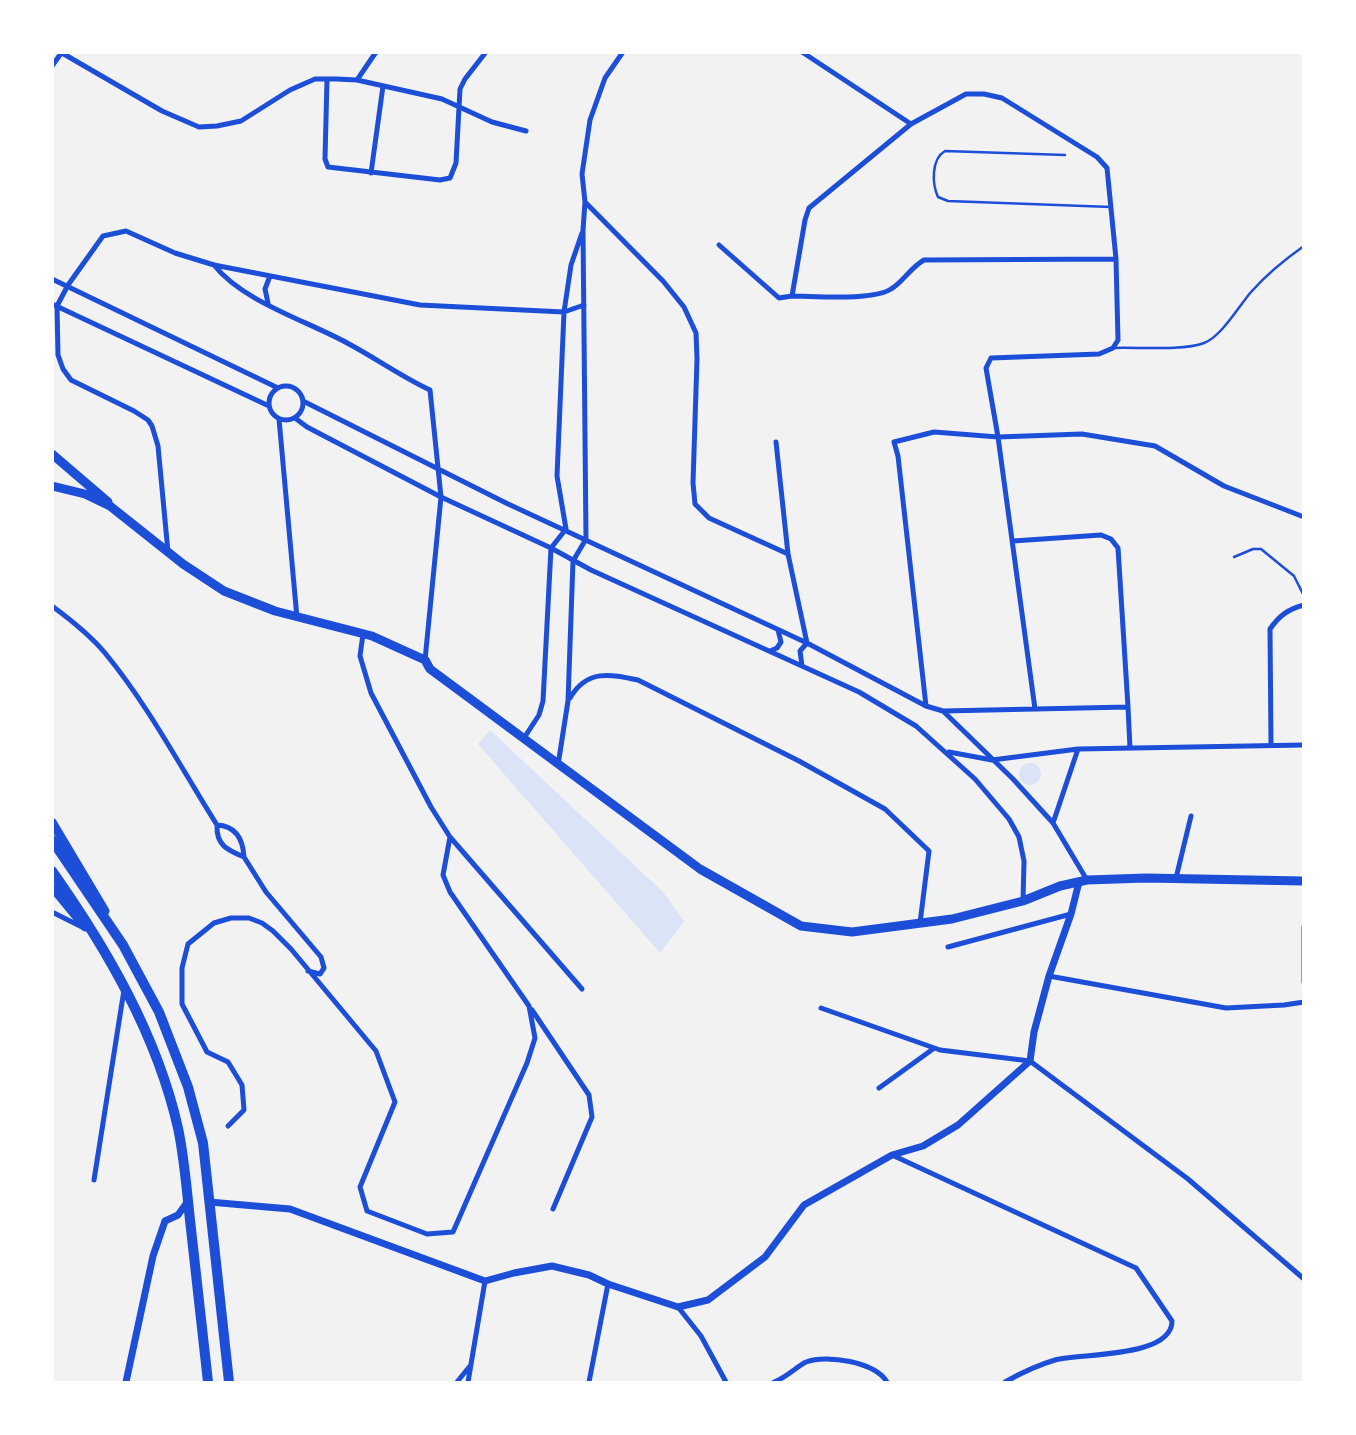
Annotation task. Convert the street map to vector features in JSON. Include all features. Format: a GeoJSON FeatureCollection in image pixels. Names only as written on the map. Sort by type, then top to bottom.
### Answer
{"type":"FeatureCollection","features":[{"type":"Feature","properties":{"kind":"highway"},"geometry":{"type":"LineString","coordinates":[[52,841],[123,945],[159,1012],[188,1087],[202,1143],[229,1382]]}},
{"type":"Feature","properties":{"kind":"highway"},"geometry":{"type":"LineString","coordinates":[[52,872],[107,954],[151,1046],[171,1103],[182,1149],[208,1382]]}},
{"type":"Feature","properties":{"kind":"main road"},"geometry":{"type":"LineString","coordinates":[[52,454],[168,553],[224,591],[298,618],[362,634],[425,660],[430,669],[700,869],[801,926],[852,932],[952,919],[1023,901],[1060,886],[1083,881],[1176,878],[1304,881]]}},
{"type":"Feature","properties":{"kind":"main road"},"geometry":{"type":"LineString","coordinates":[[52,486],[85,494],[119,513]]}},
{"type":"Feature","properties":{"kind":"main road"},"geometry":{"type":"LineString","coordinates":[[52,822],[123,945]]}},
{"type":"Feature","properties":{"kind":"main road"},"geometry":{"type":"LineString","coordinates":[[52,887],[107,954]]}},
{"type":"Feature","properties":{"kind":"street"},"geometry":{"type":"LineString","coordinates":[[357,80],[376,52]]}},
{"type":"Feature","properties":{"kind":"street"},"geometry":{"type":"LineString","coordinates":[[327,79],[324,159],[328,167],[440,180],[450,177],[456,163],[460,89],[486,52]]}},
{"type":"Feature","properties":{"kind":"street"},"geometry":{"type":"LineString","coordinates":[[558,765],[568,701],[573,561],[586,539],[585,202],[582,174],[590,120],[605,78],[622,52]]}},
{"type":"Feature","properties":{"kind":"street"},"geometry":{"type":"LineString","coordinates":[[803,52],[911,124]]}},
{"type":"Feature","properties":{"kind":"street"},"geometry":{"type":"LineString","coordinates":[[52,66],[62,53],[162,111],[199,127],[241,121],[290,90],[315,79],[327,79],[357,80],[442,99],[472,115],[526,131]]}},
{"type":"Feature","properties":{"kind":"street"},"geometry":{"type":"LineString","coordinates":[[371,173],[383,86]]}},
{"type":"Feature","properties":{"kind":"street"},"geometry":{"type":"LineString","coordinates":[[792,296],[809,208],[911,124],[966,94],[1002,98],[1097,157],[1107,168],[1116,259],[1118,340],[1113,348],[1099,354],[991,358],[986,368],[1013,541],[1035,709]]}},
{"type":"Feature","properties":{"kind":"street"},"geometry":{"type":"LineString","coordinates":[[585,202],[663,281],[684,307],[696,333],[693,483],[695,504],[709,518],[788,554]]}},
{"type":"Feature","properties":{"kind":"street"},"geometry":{"type":"LineString","coordinates":[[524,739],[533,726],[543,701],[551,548],[566,529],[557,476],[564,312],[571,265],[583,230]]}},
{"type":"Feature","properties":{"kind":"street"},"geometry":{"type":"LineString","coordinates":[[168,553],[156,434],[148,420],[71,380],[58,355],[55,305],[103,236],[126,231],[175,253],[214,265],[419,305],[564,312],[584,305]]}},
{"type":"Feature","properties":{"kind":"street"},"geometry":{"type":"LineString","coordinates":[[719,245],[779,298],[877,295],[892,289],[915,265],[924,260],[1116,259]]}},
{"type":"Feature","properties":{"kind":"street"},"geometry":{"type":"LineString","coordinates":[[214,265],[232,284],[348,343],[430,390],[441,497],[425,660]]}},
{"type":"Feature","properties":{"kind":"street"},"geometry":{"type":"LineString","coordinates":[[268,303],[265,289],[270,276]]}},
{"type":"Feature","properties":{"kind":"street"},"geometry":{"type":"LineString","coordinates":[[52,279],[278,388]]}},
{"type":"Feature","properties":{"kind":"street"},"geometry":{"type":"LineString","coordinates":[[55,305],[269,405]]}},
{"type":"Feature","properties":{"kind":"street"},"geometry":{"type":"LineString","coordinates":[[295,418],[301,412],[303,401],[300,393],[286,386],[278,388],[270,397],[269,405],[274,416],[279,419],[295,418],[307,427],[441,497],[573,561],[859,692],[916,726],[975,779],[1001,808],[1019,837],[1024,861],[1023,901]]}},
{"type":"Feature","properties":{"kind":"street"},"geometry":{"type":"LineString","coordinates":[[303,401],[807,643],[926,706],[943,711],[1128,707]]}},
{"type":"Feature","properties":{"kind":"street"},"geometry":{"type":"LineString","coordinates":[[279,419],[298,618]]}},
{"type":"Feature","properties":{"kind":"street"},"geometry":{"type":"LineString","coordinates":[[926,706],[898,456],[894,442],[934,432],[998,437],[1082,434],[1155,446],[1224,486],[1304,517]]}},
{"type":"Feature","properties":{"kind":"street"},"geometry":{"type":"LineString","coordinates":[[776,442],[788,554],[807,643],[800,652],[802,666]]}},
{"type":"Feature","properties":{"kind":"street"},"geometry":{"type":"LineString","coordinates":[[1013,541],[1101,535],[1111,539],[1118,548],[1130,748]]}},
{"type":"Feature","properties":{"kind":"street"},"geometry":{"type":"LineString","coordinates":[[52,606],[81,628],[105,653],[145,708],[217,825],[216,836],[224,848],[244,857]]}},
{"type":"Feature","properties":{"kind":"street"},"geometry":{"type":"LineString","coordinates":[[1271,745],[1270,629],[1280,616],[1293,608],[1304,606]]}},
{"type":"Feature","properties":{"kind":"street"},"geometry":{"type":"LineString","coordinates":[[770,651],[780,645],[782,638],[778,630]]}},
{"type":"Feature","properties":{"kind":"street"},"geometry":{"type":"LineString","coordinates":[[362,634],[360,656],[371,693],[431,807],[450,837],[582,989]]}},
{"type":"Feature","properties":{"kind":"street"},"geometry":{"type":"LineString","coordinates":[[568,701],[576,687],[600,675],[613,674],[638,680],[800,761],[885,808],[929,851],[919,924]]}},
{"type":"Feature","properties":{"kind":"street"},"geometry":{"type":"LineString","coordinates":[[209,1202],[290,1209],[485,1281],[552,1266],[589,1275],[678,1307],[708,1300],[765,1257],[804,1205],[892,1155],[923,1146],[958,1125],[1030,1061],[1034,1032],[1049,976],[1083,881],[1054,823],[943,711]]}},
{"type":"Feature","properties":{"kind":"street"},"geometry":{"type":"LineString","coordinates":[[946,751],[992,760],[1078,749],[1304,745]]}},
{"type":"Feature","properties":{"kind":"street"},"geometry":{"type":"LineString","coordinates":[[1054,823],[1078,749]]}},
{"type":"Feature","properties":{"kind":"street"},"geometry":{"type":"LineString","coordinates":[[1176,878],[1191,816]]}},
{"type":"Feature","properties":{"kind":"street"},"geometry":{"type":"LineString","coordinates":[[217,825],[225,826],[238,835],[243,844],[244,857],[266,892],[321,957],[324,968],[320,974],[308,971]]}},
{"type":"Feature","properties":{"kind":"street"},"geometry":{"type":"LineString","coordinates":[[450,837],[443,875],[450,892],[589,1095],[592,1117],[554,1209]]}},
{"type":"Feature","properties":{"kind":"street"},"geometry":{"type":"LineString","coordinates":[[52,912],[88,930]]}},
{"type":"Feature","properties":{"kind":"street"},"geometry":{"type":"LineString","coordinates":[[948,947],[1071,914]]}},
{"type":"Feature","properties":{"kind":"street"},"geometry":{"type":"LineString","coordinates":[[228,1126],[244,1110],[242,1085],[228,1062],[207,1052],[182,1004],[182,968],[188,944],[214,923],[231,918],[248,918],[273,931],[376,1051],[395,1102],[360,1187],[367,1211],[427,1234],[453,1232],[527,1063],[535,1038],[529,1006]]}},
{"type":"Feature","properties":{"kind":"street"},"geometry":{"type":"LineString","coordinates":[[1304,927],[1304,982]]}},
{"type":"Feature","properties":{"kind":"street"},"geometry":{"type":"LineString","coordinates":[[1049,976],[1226,1009],[1304,1002]]}},
{"type":"Feature","properties":{"kind":"street"},"geometry":{"type":"LineString","coordinates":[[94,1180],[124,987]]}},
{"type":"Feature","properties":{"kind":"street"},"geometry":{"type":"LineString","coordinates":[[821,1008],[933,1049],[1030,1061],[1188,1179],[1304,1279]]}},
{"type":"Feature","properties":{"kind":"street"},"geometry":{"type":"LineString","coordinates":[[879,1088],[933,1049]]}},
{"type":"Feature","properties":{"kind":"street"},"geometry":{"type":"LineString","coordinates":[[892,1155],[1136,1268],[1172,1321],[1171,1329],[1165,1336],[1145,1349],[1056,1360],[1005,1382]]}},
{"type":"Feature","properties":{"kind":"street"},"geometry":{"type":"LineString","coordinates":[[126,1382],[153,1256],[165,1221],[178,1215],[188,1201]]}},
{"type":"Feature","properties":{"kind":"street"},"geometry":{"type":"LineString","coordinates":[[468,1382],[485,1281]]}},
{"type":"Feature","properties":{"kind":"street"},"geometry":{"type":"LineString","coordinates":[[589,1382],[608,1284]]}},
{"type":"Feature","properties":{"kind":"street"},"geometry":{"type":"LineString","coordinates":[[678,1307],[701,1336],[726,1382]]}},
{"type":"Feature","properties":{"kind":"street"},"geometry":{"type":"LineString","coordinates":[[774,1382],[787,1377],[804,1363],[820,1359],[863,1364],[887,1382]]}},
{"type":"Feature","properties":{"kind":"street"},"geometry":{"type":"LineString","coordinates":[[457,1382],[471,1364]]}},
{"type":"Feature","properties":{"kind":"lane"},"geometry":{"type":"LineString","coordinates":[[1065,155],[945,152],[937,156],[935,162],[935,190],[939,197],[948,201],[1111,207]]}},
{"type":"Feature","properties":{"kind":"lane"},"geometry":{"type":"LineString","coordinates":[[1113,348],[1192,346],[1206,342],[1216,335],[1250,292],[1276,265],[1304,246]]}},
{"type":"Feature","properties":{"kind":"lane"},"geometry":{"type":"LineString","coordinates":[[1234,557],[1253,549],[1261,549],[1294,576],[1304,596]]}},
{"type":"Feature","properties":{"kind":"shaded area"},"geometry":{"type":"Polygon","coordinates":[[[490,730],[663,892],[684,921],[660,953],[478,744],[490,730]]]}},
{"type":"Feature","properties":{"kind":"shaded area"},"geometry":{"type":"Polygon","coordinates":[[[1026,763],[1034,763],[1041,770],[1041,778],[1034,785],[1026,785],[1019,778],[1019,770],[1026,763]]]}}]}
